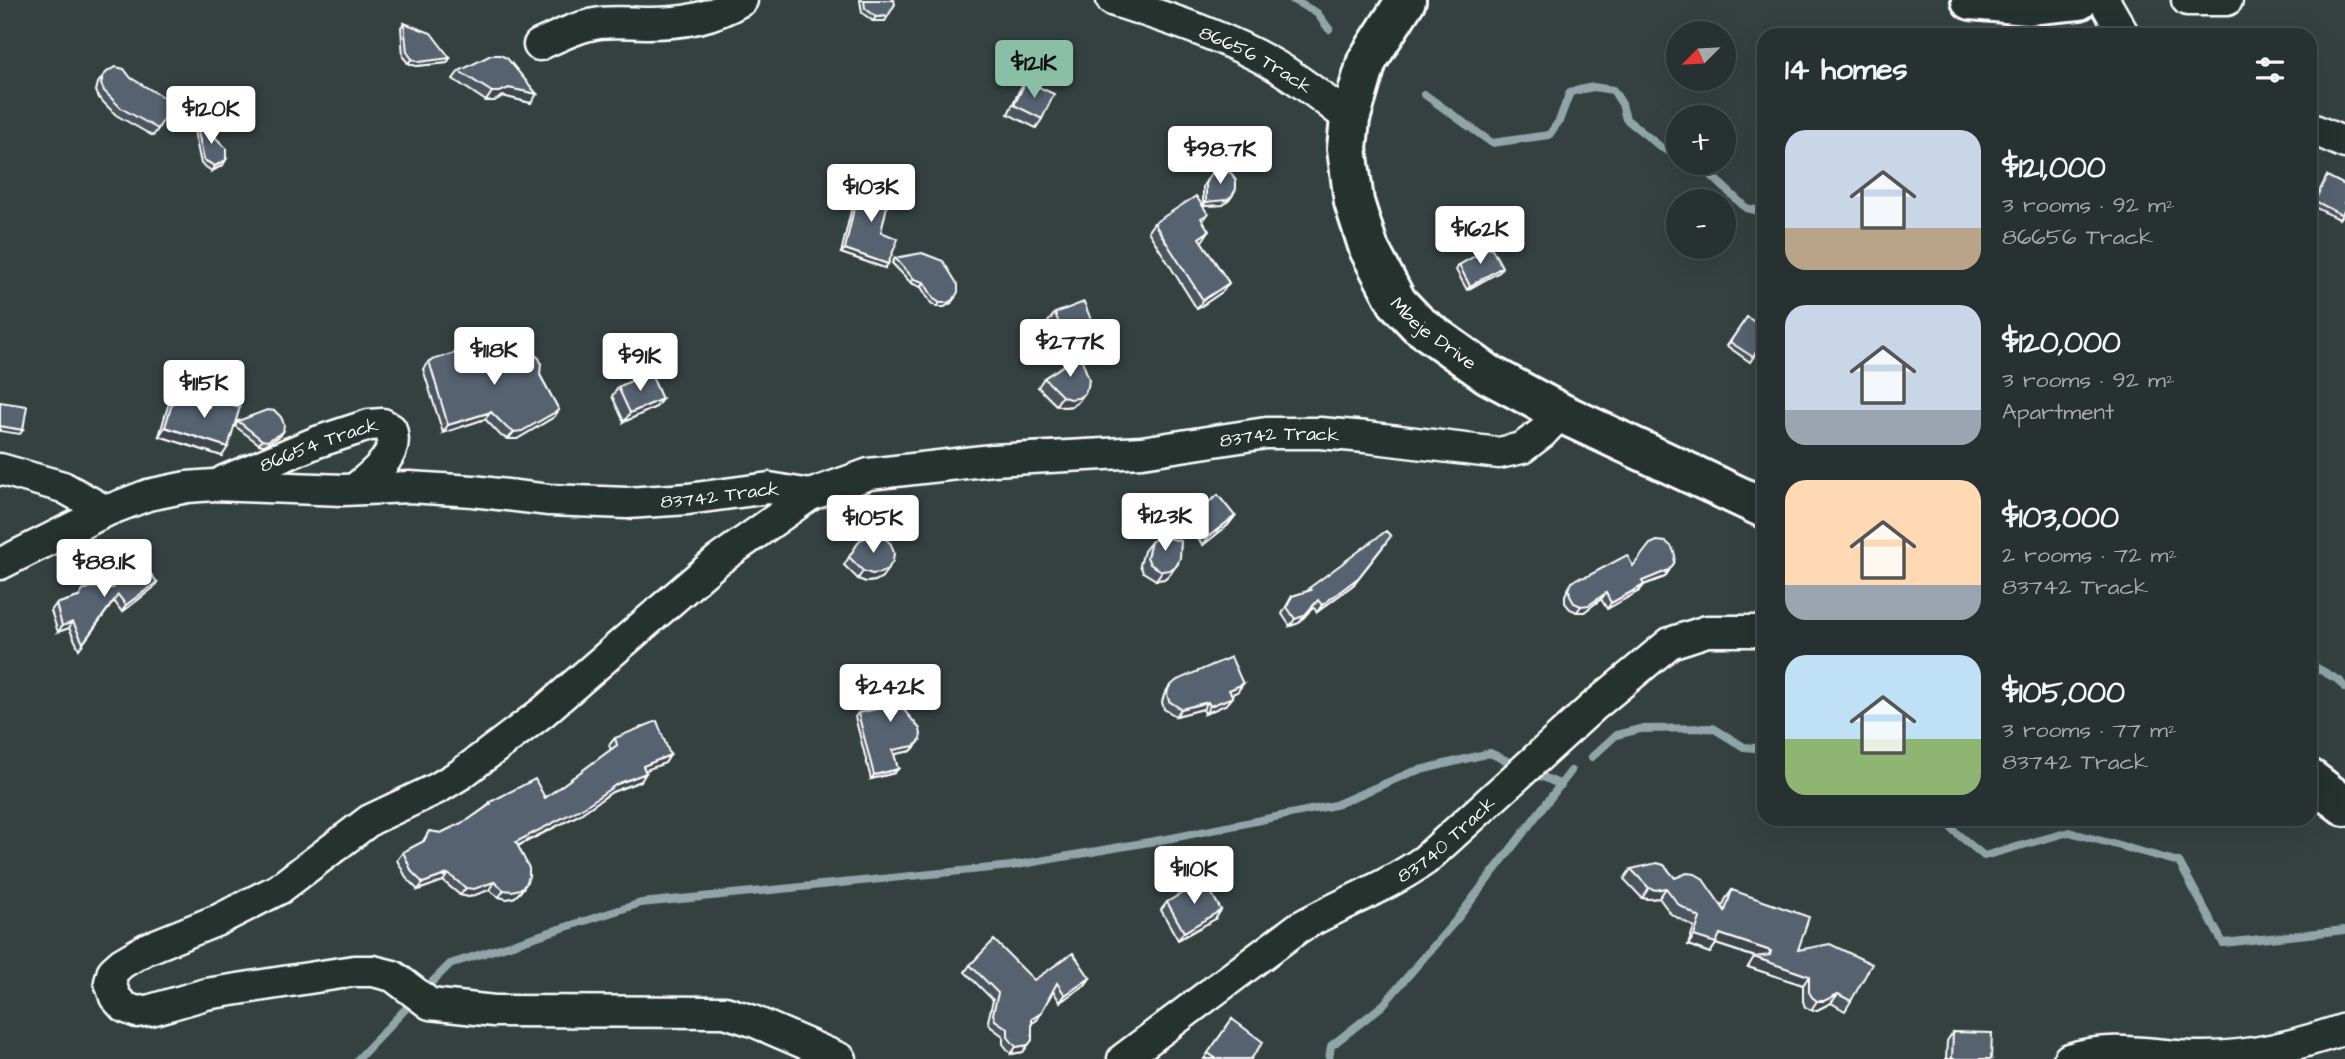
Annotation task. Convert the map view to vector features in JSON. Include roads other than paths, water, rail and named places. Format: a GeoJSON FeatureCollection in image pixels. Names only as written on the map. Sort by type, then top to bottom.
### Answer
{"type":"FeatureCollection","features":[{"type":"Feature","properties":{"kind":"street"},"geometry":{"type":"LineString","coordinates":[[539,45],[580,28],[598,24],[706,18],[742,0]]}},
{"type":"Feature","properties":{"kind":"street","name":"86656 Track"},"geometry":{"type":"LineString","coordinates":[[1112,0],[1173,20],[1255,55],[1308,87],[1350,119]]}},
{"type":"Feature","properties":{"kind":"street","name":"Mbeje Drive"},"geometry":{"type":"LineString","coordinates":[[1406,0],[1367,61],[1350,119],[1347,148],[1354,202],[1370,249],[1397,302],[1418,324],[1488,374],[1561,413],[1757,505]]}},
{"type":"Feature","properties":{"kind":"street"},"geometry":{"type":"LineString","coordinates":[[1971,0],[2028,5],[2079,0]]}},
{"type":"Feature","properties":{"kind":"street"},"geometry":{"type":"LineString","coordinates":[[2104,0],[2120,28]]}},
{"type":"Feature","properties":{"kind":"street"},"geometry":{"type":"LineString","coordinates":[[2187,0],[2227,0]]}},
{"type":"Feature","properties":{"kind":"street"},"geometry":{"type":"LineString","coordinates":[[2317,131],[2345,143]]}},
{"type":"Feature","properties":{"kind":"street","name":"83742 Track"},"geometry":{"type":"LineString","coordinates":[[0,564],[106,511],[148,495],[187,487],[409,487],[549,500],[627,503],[688,499],[769,488],[810,495],[869,474],[992,460],[1142,452],[1266,433],[1343,435],[1499,453],[1522,448],[1542,433],[1561,413]]}},
{"type":"Feature","properties":{"kind":"street","name":"86654 Track"},"geometry":{"type":"LineString","coordinates":[[214,485],[317,442],[369,425],[383,424],[391,429],[393,448],[387,459],[355,489]]}},
{"type":"Feature","properties":{"kind":"street"},"geometry":{"type":"LineString","coordinates":[[0,469],[63,487],[106,511]]}},
{"type":"Feature","properties":{"kind":"street"},"geometry":{"type":"LineString","coordinates":[[810,495],[717,561],[543,712],[461,774],[439,788],[370,820],[279,889],[218,920],[146,949],[122,963],[113,971],[110,982],[115,997],[124,1007],[136,1012],[206,993],[328,973],[373,971],[393,976],[430,1004],[494,1011],[725,1012],[753,1021],[841,1059]]}},
{"type":"Feature","properties":{"kind":"street","name":"83740 Track"},"geometry":{"type":"LineString","coordinates":[[1123,1059],[1298,928],[1373,892],[1425,860],[1594,706],[1670,643],[1707,631],[1757,631]]}},
{"type":"Feature","properties":{"kind":"street"},"geometry":{"type":"LineString","coordinates":[[2317,784],[2345,806]]}},
{"type":"Feature","properties":{"kind":"street"},"geometry":{"type":"LineString","coordinates":[[2069,1059],[2112,1050],[2202,1057],[2275,1051],[2345,1029]]}},
{"type":"Feature","properties":{"kind":"waterway"},"geometry":{"type":"LineString","coordinates":[[1293,0],[1317,13],[1329,29]]}},
{"type":"Feature","properties":{"kind":"waterway"},"geometry":{"type":"LineString","coordinates":[[1424,94],[1492,143],[1549,135],[1559,121],[1570,92],[1593,87],[1613,90],[1622,104],[1626,119],[1666,150]]}},
{"type":"Feature","properties":{"kind":"waterway"},"geometry":{"type":"LineString","coordinates":[[1711,175],[1746,208],[1757,210]]}},
{"type":"Feature","properties":{"kind":"waterway"},"geometry":{"type":"LineString","coordinates":[[2317,668],[2340,681],[2345,688]]}},
{"type":"Feature","properties":{"kind":"waterway"},"geometry":{"type":"LineString","coordinates":[[1592,757],[1616,735],[1640,729],[1713,728],[1744,747],[1757,748]]}},
{"type":"Feature","properties":{"kind":"waterway"},"geometry":{"type":"LineString","coordinates":[[423,991],[450,964],[641,903],[1011,866],[1172,838],[1335,805],[1412,772],[1490,753],[1518,766]]}},
{"type":"Feature","properties":{"kind":"waterway"},"geometry":{"type":"LineString","coordinates":[[1530,771],[1561,785]]}},
{"type":"Feature","properties":{"kind":"waterway"},"geometry":{"type":"LineString","coordinates":[[1329,1059],[1331,1046],[1383,1005],[1457,919],[1571,771]]}},
{"type":"Feature","properties":{"kind":"waterway"},"geometry":{"type":"LineString","coordinates":[[1950,826],[1984,856],[2069,832],[2179,862],[2223,943],[2345,930]]}},
{"type":"Feature","properties":{"kind":"waterway"},"geometry":{"type":"LineString","coordinates":[[358,1059],[414,1000]]}}]}
